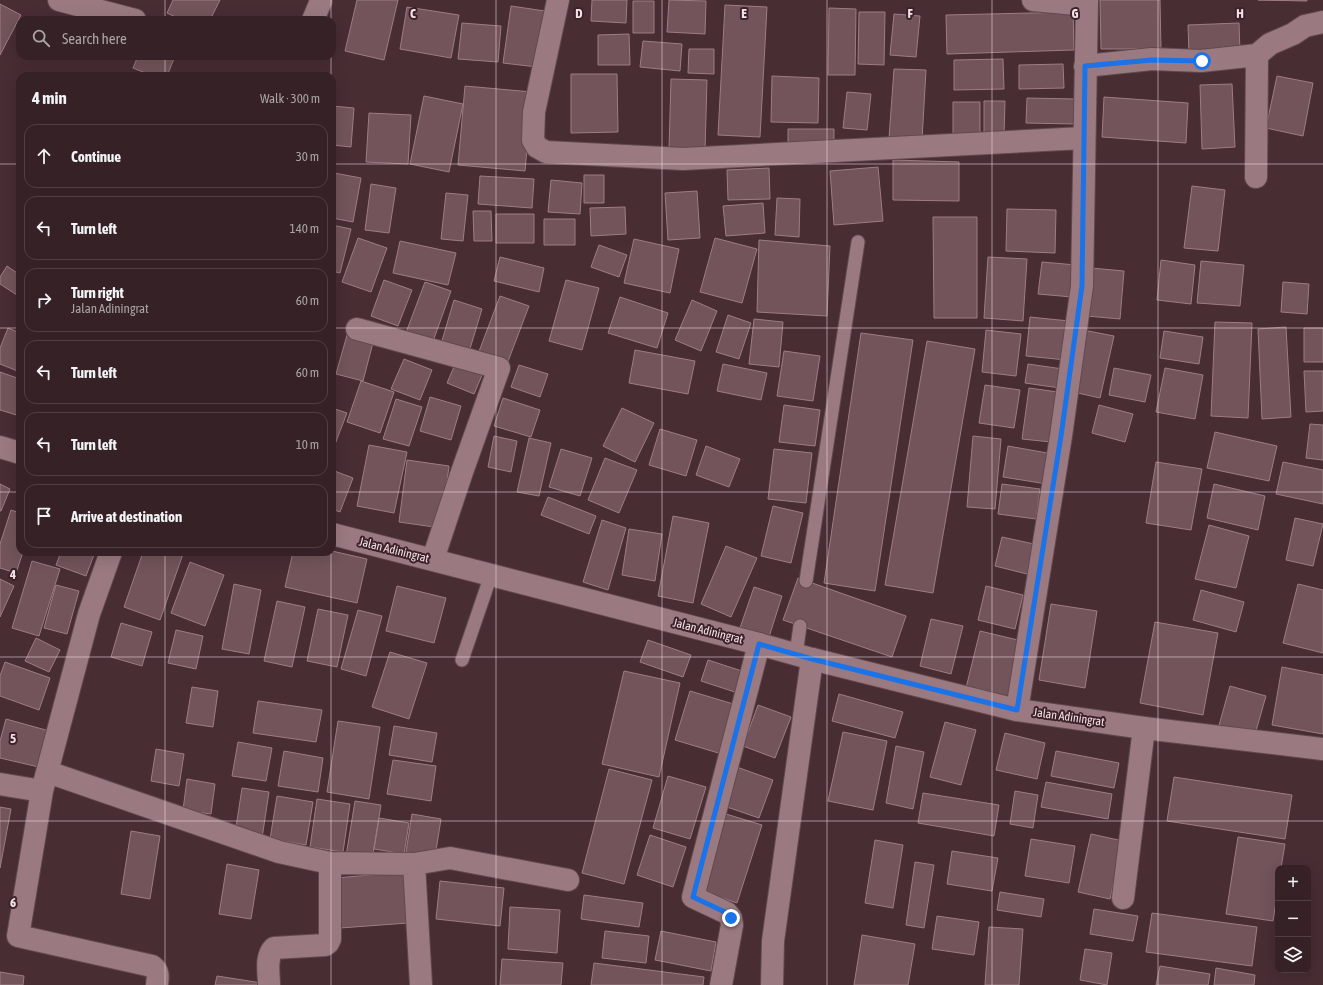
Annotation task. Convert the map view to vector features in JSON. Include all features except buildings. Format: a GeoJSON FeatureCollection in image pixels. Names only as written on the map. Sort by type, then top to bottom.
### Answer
{"type":"FeatureCollection","features":[{"type":"Feature","properties":{"kind":"street"},"geometry":{"type":"LineString","coordinates":[[59,0],[120,16]]}},
{"type":"Feature","properties":{"kind":"street"},"geometry":{"type":"LineString","coordinates":[[558,0],[534,112],[533,140],[537,147],[546,152],[683,160],[1083,138]]}},
{"type":"Feature","properties":{"kind":"street"},"geometry":{"type":"LineString","coordinates":[[1017,710],[1061,436],[1082,286],[1083,138],[1087,2],[1033,0]]}},
{"type":"Feature","properties":{"kind":"street"},"geometry":{"type":"LineString","coordinates":[[1085,66],[1152,60],[1202,61],[1257,56],[1270,44],[1293,34],[1305,26],[1323,22]]}},
{"type":"Feature","properties":{"kind":"street"},"geometry":{"type":"LineString","coordinates":[[1256,177],[1257,56]]}},
{"type":"Feature","properties":{"kind":"street"},"geometry":{"type":"LineString","coordinates":[[357,329],[499,368],[462,472],[434,560]]}},
{"type":"Feature","properties":{"kind":"street"},"geometry":{"type":"LineString","coordinates":[[0,447],[16,452]]}},
{"type":"Feature","properties":{"kind":"street","name":"Jalan Adiningrat"},"geometry":{"type":"LineString","coordinates":[[336,535],[759,644],[804,657],[1017,710],[1144,728],[1323,749]]}},
{"type":"Feature","properties":{"kind":"street"},"geometry":{"type":"LineString","coordinates":[[110,556],[89,614],[45,781],[9,935],[152,966],[158,972],[158,985]]}},
{"type":"Feature","properties":{"kind":"street"},"geometry":{"type":"LineString","coordinates":[[721,985],[732,925],[731,918],[727,913],[693,897],[759,644]]}},
{"type":"Feature","properties":{"kind":"street"},"geometry":{"type":"LineString","coordinates":[[772,985],[773,940],[789,821],[804,657]]}},
{"type":"Feature","properties":{"kind":"street"},"geometry":{"type":"LineString","coordinates":[[1123,898],[1144,728]]}},
{"type":"Feature","properties":{"kind":"street"},"geometry":{"type":"LineString","coordinates":[[0,784],[45,781],[278,852],[330,862],[414,864],[450,858],[568,880]]}},
{"type":"Feature","properties":{"kind":"street"},"geometry":{"type":"LineString","coordinates":[[269,985],[268,958],[270,952],[274,948],[325,945],[330,939],[330,862]]}},
{"type":"Feature","properties":{"kind":"street"},"geometry":{"type":"LineString","coordinates":[[414,864],[421,985]]}},
{"type":"Feature","properties":{"kind":"lane"},"geometry":{"type":"LineString","coordinates":[[806,581],[858,242]]}},
{"type":"Feature","properties":{"kind":"lane"},"geometry":{"type":"LineString","coordinates":[[462,660],[491,575]]}},
{"type":"Feature","properties":{"kind":"lane"},"geometry":{"type":"LineString","coordinates":[[800,626],[804,657]]}},
{"type":"Feature","properties":{"kind":"route"},"geometry":{"type":"LineString","coordinates":[[731,918],[727,913],[693,897],[759,644],[812,659],[1017,710],[1061,436],[1082,286],[1085,66],[1152,60],[1202,61]]}}]}
